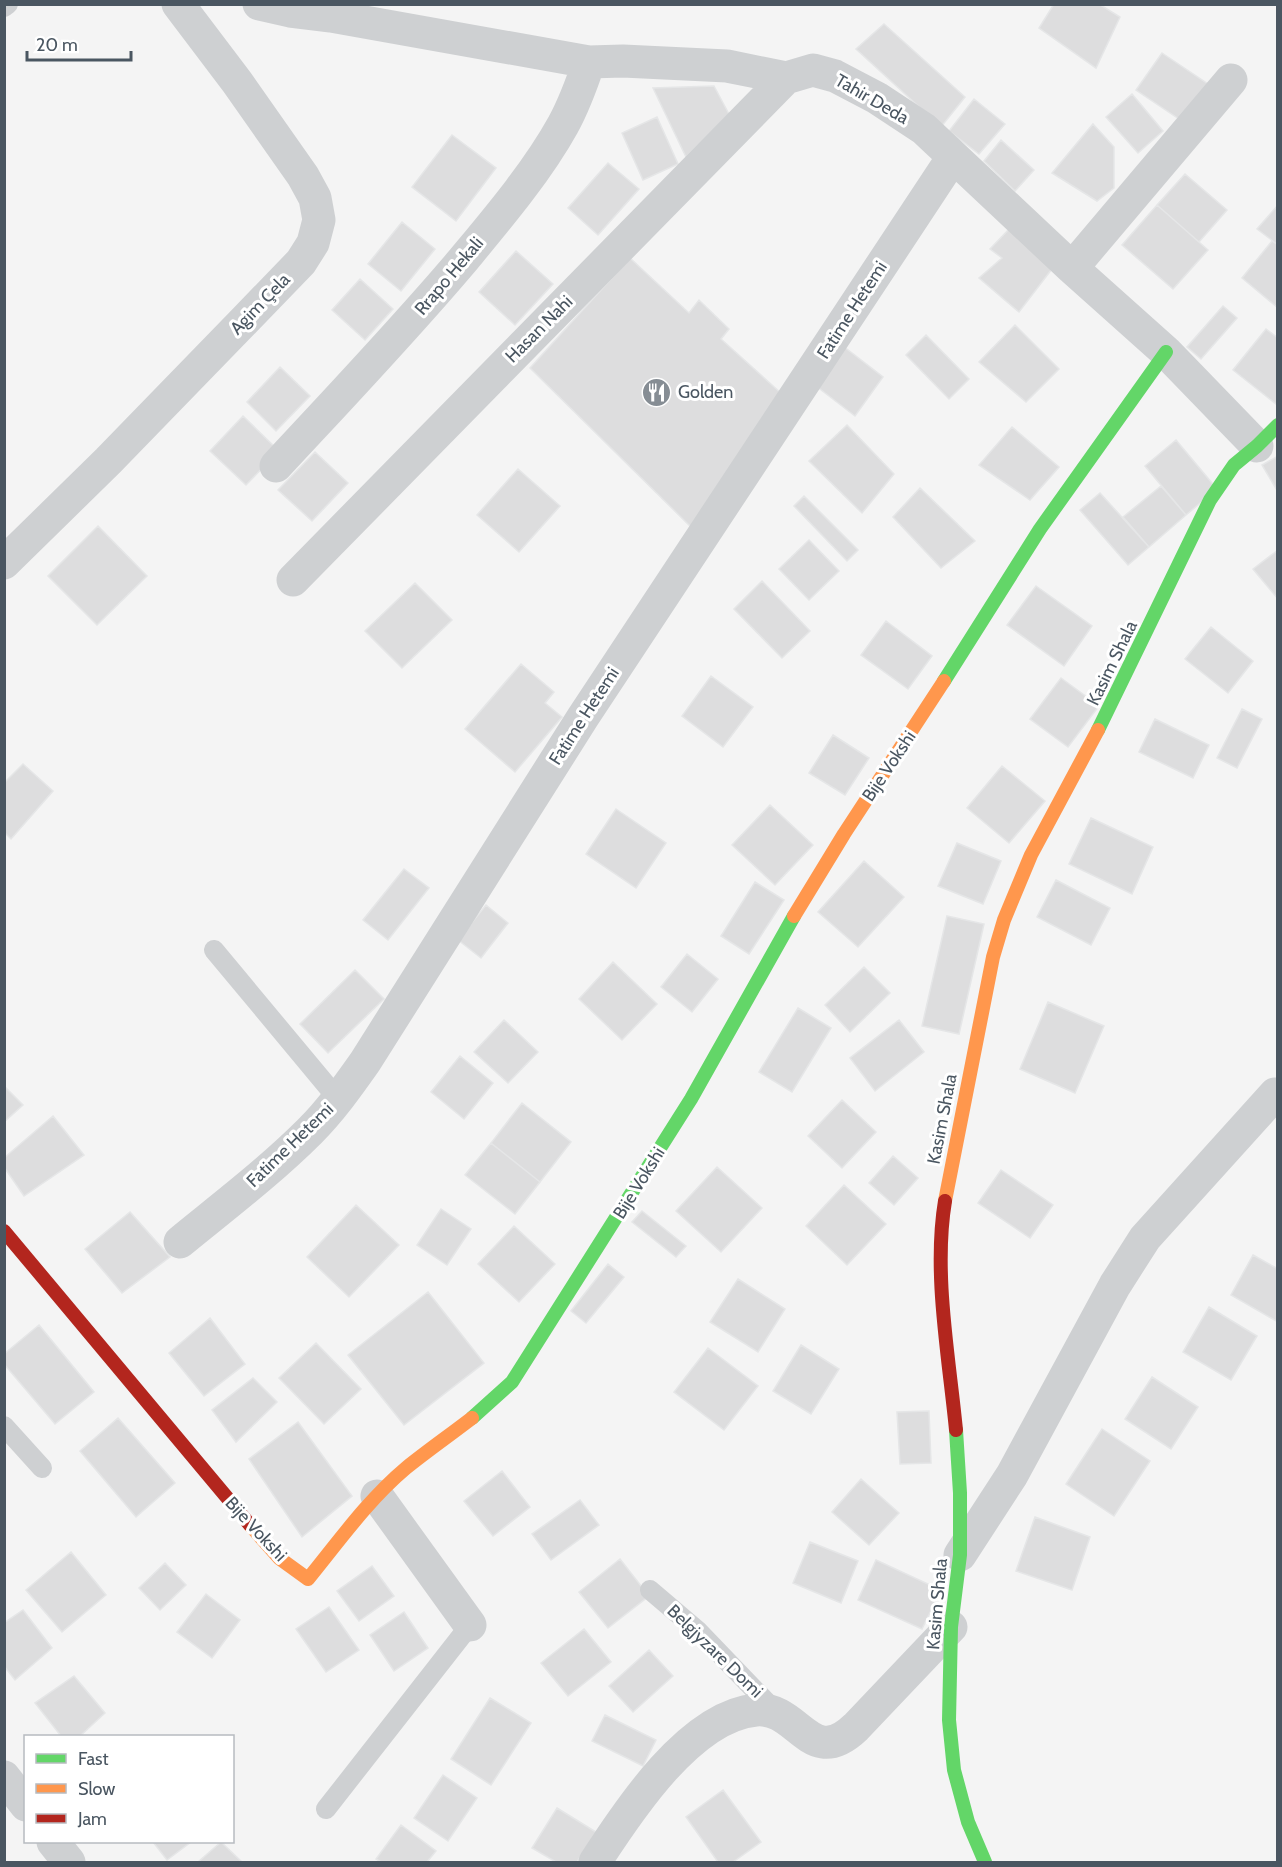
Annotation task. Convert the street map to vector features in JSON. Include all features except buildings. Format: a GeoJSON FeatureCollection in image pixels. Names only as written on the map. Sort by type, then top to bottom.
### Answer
{"type":"FeatureCollection","features":[{"type":"Feature","properties":{"kind":"street","name":"Agim Çela"},"geometry":{"type":"LineString","coordinates":[[4,563],[301,262],[313,243],[319,220],[315,198],[303,176],[237,82],[178,4]]}},
{"type":"Feature","properties":{"kind":"street","name":"Tahir Deda"},"geometry":{"type":"LineString","coordinates":[[259,4],[589,62],[623,61],[727,66],[786,78],[813,70],[835,76],[877,98],[924,129],[1072,268],[1166,352],[1267,435]]}},
{"type":"Feature","properties":{"kind":"street","name":"Rrapo Hekali"},"geometry":{"type":"LineString","coordinates":[[276,466],[416,316],[546,154],[564,124],[589,62]]}},
{"type":"Feature","properties":{"kind":"street","name":"Hasan Nahi"},"geometry":{"type":"LineString","coordinates":[[293,580],[786,78]]}},
{"type":"Feature","properties":{"kind":"street"},"geometry":{"type":"LineString","coordinates":[[1072,268],[1231,80]]}},
{"type":"Feature","properties":{"kind":"street","name":"Fatime Hetemi"},"geometry":{"type":"LineString","coordinates":[[180,1242],[311,1130],[338,1099],[365,1062],[583,717],[953,157]]}},
{"type":"Feature","properties":{"kind":"street","name":"Bije Vokshi"},"geometry":{"type":"LineString","coordinates":[[4,1231],[233,1506],[279,1558],[308,1579],[377,1496],[405,1469],[486,1408],[512,1382],[692,1099],[777,944],[844,834],[910,735],[1040,529],[1166,352]]}},
{"type":"Feature","properties":{"kind":"street","name":"Kasim Shala"},"geometry":{"type":"LineString","coordinates":[[985,1863],[968,1822],[954,1770],[949,1720],[951,1627],[960,1555],[960,1493],[943,1305],[941,1250],[944,1205],[950,1172],[993,957],[1004,920],[1031,855],[1116,696],[1210,500],[1234,465],[1267,435]]}},
{"type":"Feature","properties":{"kind":"street"},"geometry":{"type":"LineString","coordinates":[[960,1555],[1012,1475],[1115,1285],[1145,1238],[1275,1094]]}},
{"type":"Feature","properties":{"kind":"street"},"geometry":{"type":"LineString","coordinates":[[377,1496],[470,1625]]}},
{"type":"Feature","properties":{"kind":"street","name":"Belgjyzare Domi"},"geometry":{"type":"LineString","coordinates":[[595,1863],[618,1826],[652,1782],[677,1753],[698,1737],[742,1713],[766,1710],[778,1714],[820,1742],[829,1744],[838,1741],[856,1727],[951,1627]]}},
{"type":"Feature","properties":{"kind":"street"},"geometry":{"type":"LineString","coordinates":[[4,1777],[24,1802]]}},
{"type":"Feature","properties":{"kind":"street"},"geometry":{"type":"LineString","coordinates":[[54,1843],[69,1863]]}},
{"type":"Feature","properties":{"kind":"lane"},"geometry":{"type":"LineString","coordinates":[[214,950],[338,1099]]}},
{"type":"Feature","properties":{"kind":"lane"},"geometry":{"type":"LineString","coordinates":[[4,1426],[42,1468]]}},
{"type":"Feature","properties":{"kind":"lane","name":"Belgjyzare Domi"},"geometry":{"type":"LineString","coordinates":[[650,1590],[697,1630],[778,1714]]}},
{"type":"Feature","properties":{"kind":"lane"},"geometry":{"type":"LineString","coordinates":[[326,1809],[470,1625]]}},
{"type":"Feature","properties":{"kind":"traffic: fast"},"geometry":{"type":"LineString","coordinates":[[944,681],[1040,529],[1166,352]]}},
{"type":"Feature","properties":{"kind":"traffic: fast"},"geometry":{"type":"LineString","coordinates":[[1098,730],[1210,500],[1234,465],[1278,425]]}},
{"type":"Feature","properties":{"kind":"traffic: fast"},"geometry":{"type":"LineString","coordinates":[[472,1418],[512,1382],[691,1099],[794,916]]}},
{"type":"Feature","properties":{"kind":"traffic: fast"},"geometry":{"type":"LineString","coordinates":[[956,1430],[960,1493],[960,1555],[951,1627],[949,1720],[954,1770],[968,1822],[985,1862]]}},
{"type":"Feature","properties":{"kind":"traffic: slow"},"geometry":{"type":"LineString","coordinates":[[794,916],[844,834],[944,681]]}},
{"type":"Feature","properties":{"kind":"traffic: slow"},"geometry":{"type":"LineString","coordinates":[[945,1201],[993,957],[1004,920],[1031,855],[1098,730]]}},
{"type":"Feature","properties":{"kind":"traffic: slow"},"geometry":{"type":"LineString","coordinates":[[250,1525],[279,1558],[308,1579],[354,1521],[392,1480],[472,1418]]}},
{"type":"Feature","properties":{"kind":"traffic: jam"},"geometry":{"type":"LineString","coordinates":[[945,1201],[941,1286],[956,1430]]}},
{"type":"Feature","properties":{"kind":"traffic: jam"},"geometry":{"type":"LineString","coordinates":[[4,1231],[250,1525]]}},
{"type":"Feature","properties":{"kind":"place","name":"Golden"},"geometry":{"type":"Point","coordinates":[657,392]}}]}
